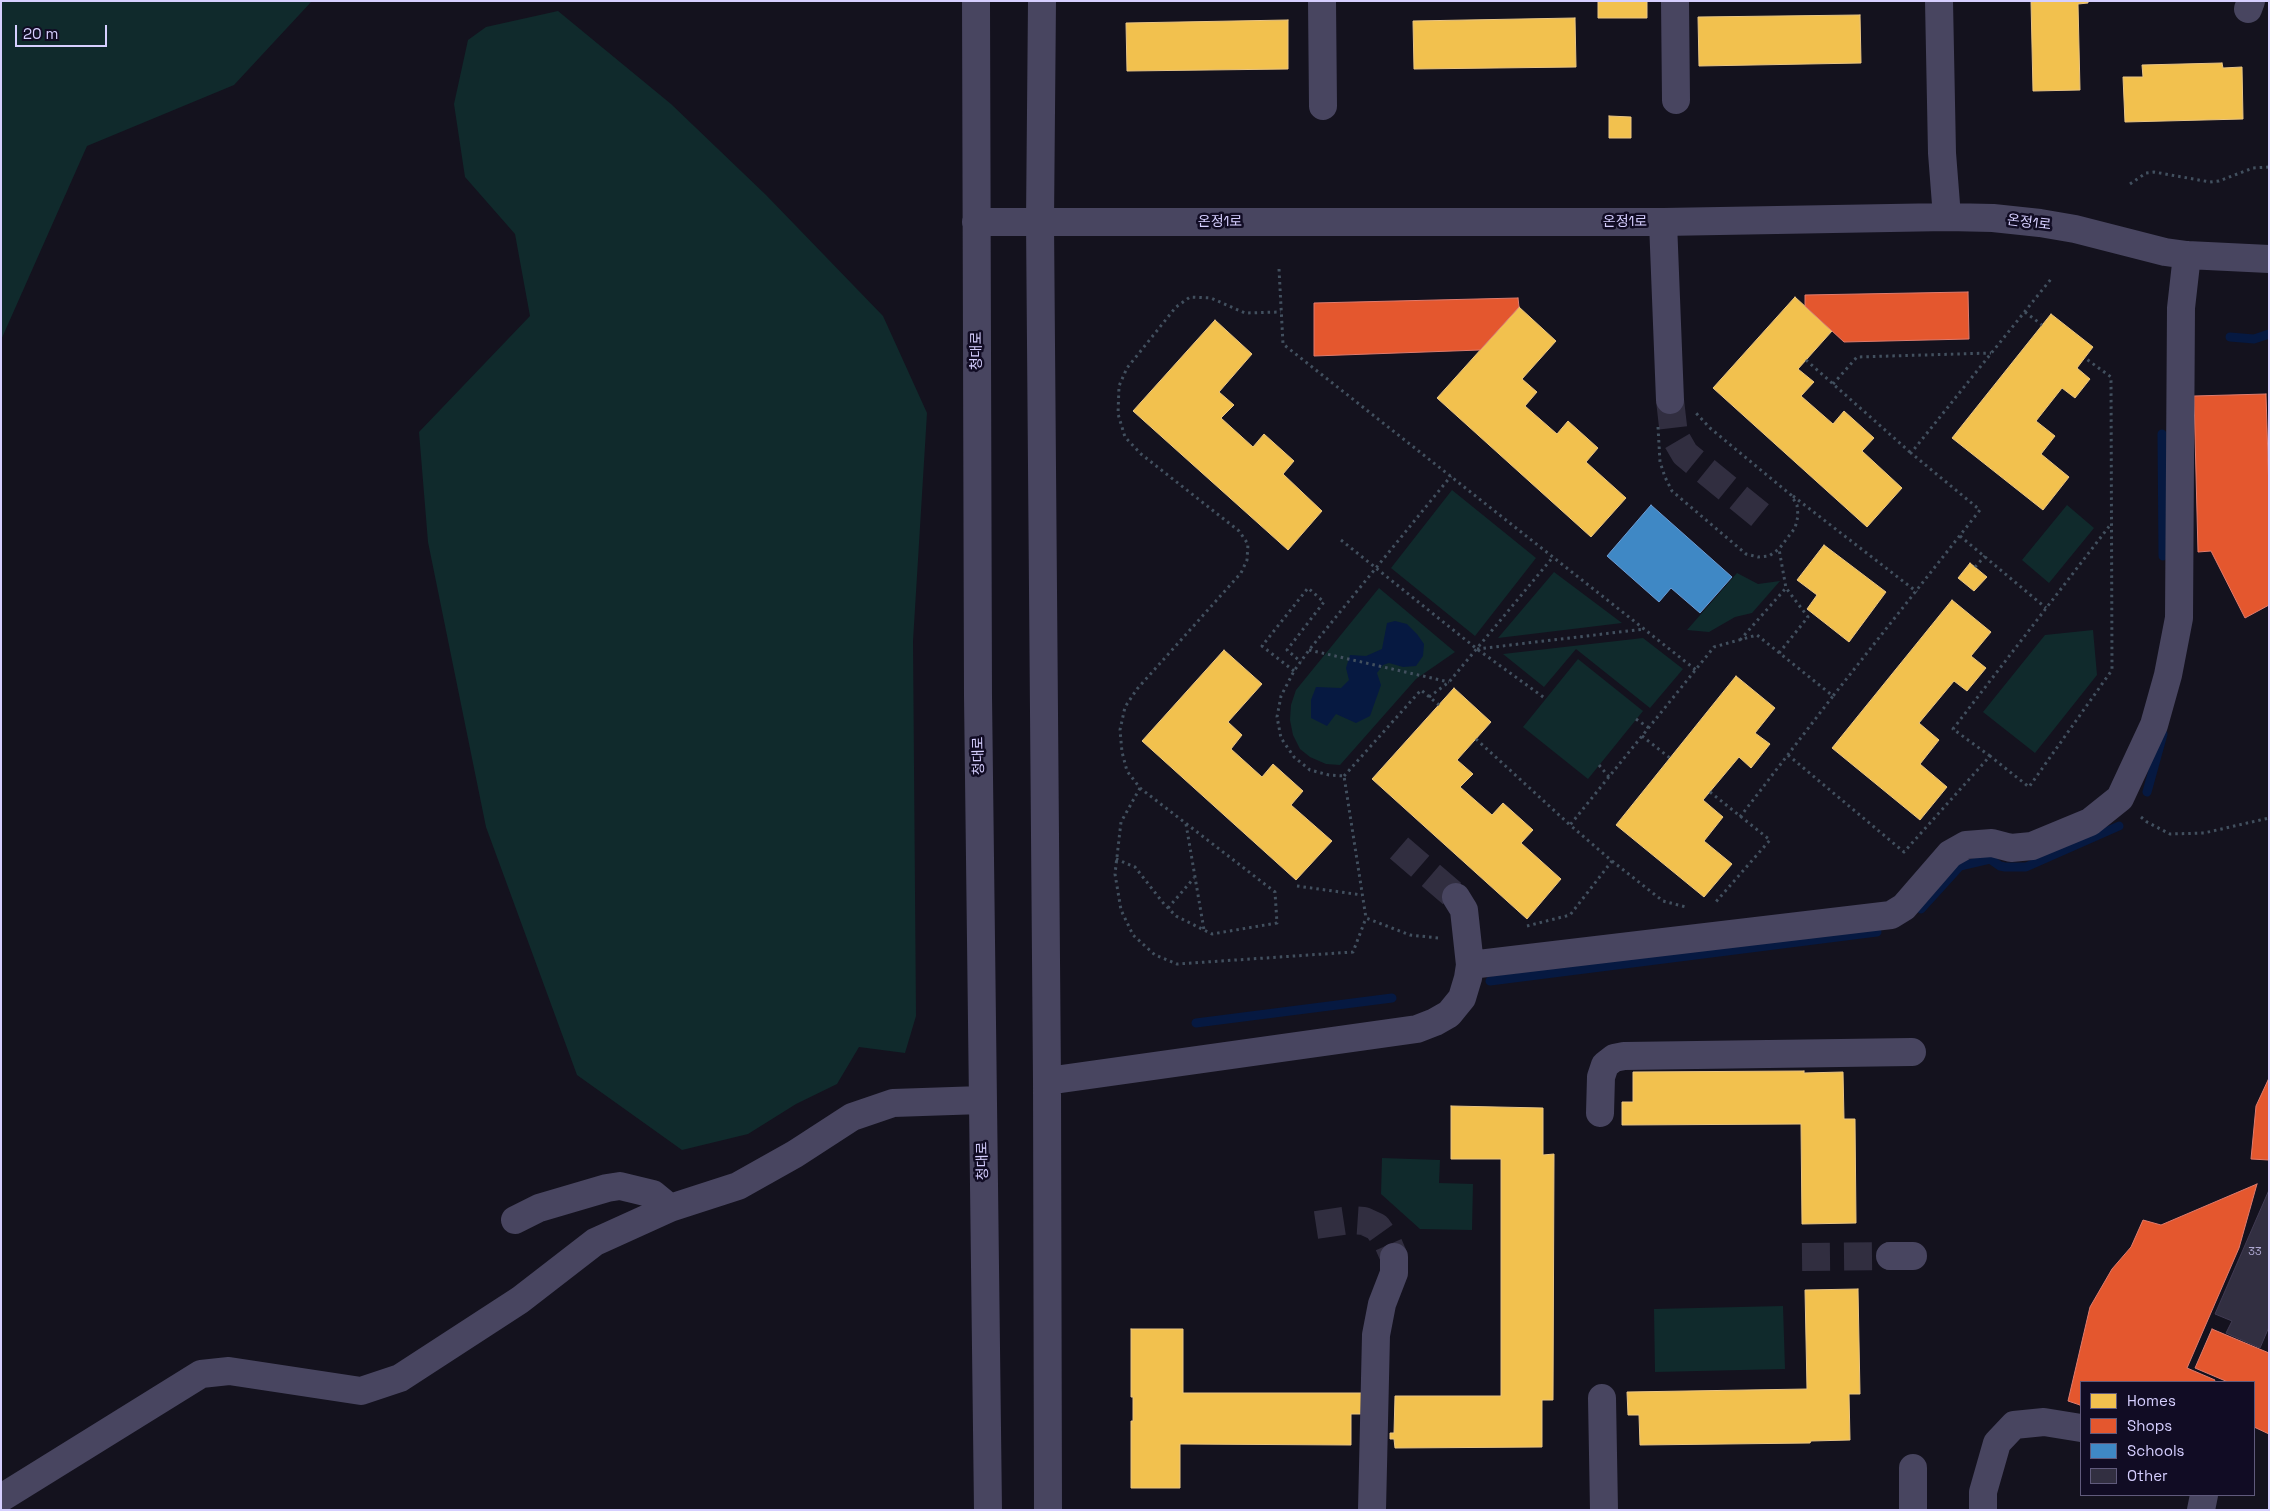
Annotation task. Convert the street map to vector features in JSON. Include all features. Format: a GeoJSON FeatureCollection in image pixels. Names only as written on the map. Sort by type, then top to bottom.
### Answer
{"type":"FeatureCollection","features":[{"type":"Feature","properties":{"kind":"street"},"geometry":{"type":"LineString","coordinates":[[969,1],[976,108]]}},
{"type":"Feature","properties":{"kind":"street","name":"청대로"},"geometry":{"type":"LineString","coordinates":[[976,1],[978,696],[988,1510]]}},
{"type":"Feature","properties":{"kind":"street"},"geometry":{"type":"LineString","coordinates":[[1042,1],[1040,221],[1047,1081],[1048,1510]]}},
{"type":"Feature","properties":{"kind":"street"},"geometry":{"type":"LineString","coordinates":[[1322,1],[1323,106]]}},
{"type":"Feature","properties":{"kind":"street"},"geometry":{"type":"LineString","coordinates":[[1675,1],[1676,100]]}},
{"type":"Feature","properties":{"kind":"street"},"geometry":{"type":"LineString","coordinates":[[1939,1],[1942,153],[1947,217]]}},
{"type":"Feature","properties":{"kind":"street","name":"온정1로"},"geometry":{"type":"LineString","coordinates":[[976,222],[1663,222],[1947,217],[1994,218],[2075,229],[2165,252],[2187,255],[2263,256]]}},
{"type":"Feature","properties":{"kind":"street"},"geometry":{"type":"LineString","coordinates":[[1663,222],[1673,409]]}},
{"type":"Feature","properties":{"kind":"street"},"geometry":{"type":"LineString","coordinates":[[1469,953],[1891,915],[1904,907],[1950,854],[1966,845],[1992,843],[2011,848],[2032,846],[2090,822],[2120,798],[2154,725],[2168,675],[2179,618],[2181,308],[2187,255]]}},
{"type":"Feature","properties":{"kind":"street"},"geometry":{"type":"LineString","coordinates":[[1047,1081],[1417,1028],[1435,1022],[1449,1014],[1462,998],[1468,978],[1469,953],[1464,910],[1456,897]]}},
{"type":"Feature","properties":{"kind":"street"},"geometry":{"type":"LineString","coordinates":[[1600,1113],[1601,1077],[1605,1066],[1614,1058],[1624,1056],[1912,1052]]}},
{"type":"Feature","properties":{"kind":"street"},"geometry":{"type":"LineString","coordinates":[[1,1498],[201,1374],[229,1371],[361,1391],[400,1378],[520,1300],[595,1242],[670,1208],[738,1186],[795,1154],[852,1117],[893,1103],[982,1100]]}},
{"type":"Feature","properties":{"kind":"street"},"geometry":{"type":"LineString","coordinates":[[515,1220],[539,1208],[620,1186],[653,1194],[670,1208]]}},
{"type":"Feature","properties":{"kind":"street"},"geometry":{"type":"LineString","coordinates":[[1372,1510],[1376,1335],[1382,1304],[1394,1273],[1394,1257]]}},
{"type":"Feature","properties":{"kind":"street"},"geometry":{"type":"LineString","coordinates":[[1602,1398],[1604,1510]]}},
{"type":"Feature","properties":{"kind":"street"},"geometry":{"type":"LineString","coordinates":[[1983,1510],[1983,1492],[1997,1443],[2014,1425],[2044,1422],[2080,1428]]}},
{"type":"Feature","properties":{"kind":"street"},"geometry":{"type":"LineString","coordinates":[[1913,1468],[1913,1510]]}},
{"type":"Feature","properties":{"kind":"street"},"geometry":{"type":"LineString","coordinates":[[2201,1510],[2204,1496]]}},
{"type":"Feature","properties":{"kind":"path"},"geometry":{"type":"LineString","coordinates":[[2130,184],[2146,173],[2154,172],[2210,182],[2219,181],[2253,168],[2269,167]]}},
{"type":"Feature","properties":{"kind":"path"},"geometry":{"type":"LineString","coordinates":[[1279,269],[1283,344],[1696,670]]}},
{"type":"Feature","properties":{"kind":"path"},"geometry":{"type":"LineString","coordinates":[[1911,453],[2051,279]]}},
{"type":"Feature","properties":{"kind":"path"},"geometry":{"type":"LineString","coordinates":[[1116,859],[1135,867],[1168,908],[1189,924],[1212,934],[1277,923],[1275,892],[1140,788],[1127,771],[1122,752],[1120,730],[1125,707],[1137,689],[1241,573],[1247,560],[1248,544],[1239,531],[1141,454],[1125,437],[1118,414],[1119,386],[1127,368],[1176,307],[1190,297],[1211,298],[1245,313],[1281,312]]}},
{"type":"Feature","properties":{"kind":"path"},"geometry":{"type":"LineString","coordinates":[[2025,312],[2042,324]]}},
{"type":"Feature","properties":{"kind":"path"},"geometry":{"type":"LineString","coordinates":[[1833,384],[1857,357],[1992,353]]}},
{"type":"Feature","properties":{"kind":"path"},"geometry":{"type":"LineString","coordinates":[[2085,358],[2111,377],[2112,523],[2112,670],[2029,787],[1953,729],[2112,523]]}},
{"type":"Feature","properties":{"kind":"path"},"geometry":{"type":"LineString","coordinates":[[1740,817],[1980,510],[1911,453],[1806,360]]}},
{"type":"Feature","properties":{"kind":"path"},"geometry":{"type":"LineString","coordinates":[[1791,494],[1797,505],[1798,516],[1795,528],[1780,549],[1769,556],[1758,557],[1746,554],[1672,491],[1665,478],[1660,462],[1673,409],[1699,418],[1791,494],[1917,592]]}},
{"type":"Feature","properties":{"kind":"path"},"geometry":{"type":"LineString","coordinates":[[1344,776],[1329,775],[1310,770],[1294,757],[1281,738],[1278,717],[1281,696],[1294,671],[1309,650],[1451,476]]}},
{"type":"Feature","properties":{"kind":"path"},"geometry":{"type":"LineString","coordinates":[[1960,536],[2046,608]]}},
{"type":"Feature","properties":{"kind":"path"},"geometry":{"type":"LineString","coordinates":[[1341,540],[1477,649],[1546,699]]}},
{"type":"Feature","properties":{"kind":"path"},"geometry":{"type":"LineString","coordinates":[[1779,653],[1808,617],[1786,588],[1780,549]]}},
{"type":"Feature","properties":{"kind":"path"},"geometry":{"type":"LineString","coordinates":[[1975,567],[1985,556]]}},
{"type":"Feature","properties":{"kind":"path"},"geometry":{"type":"LineString","coordinates":[[1429,697],[1449,682],[1553,557]]}},
{"type":"Feature","properties":{"kind":"path"},"geometry":{"type":"LineString","coordinates":[[1294,671],[1262,646],[1308,588],[1324,602],[1287,650],[1301,662]]}},
{"type":"Feature","properties":{"kind":"path"},"geometry":{"type":"LineString","coordinates":[[1740,640],[1786,588]]}},
{"type":"Feature","properties":{"kind":"path"},"geometry":{"type":"LineString","coordinates":[[1477,649],[1645,629]]}},
{"type":"Feature","properties":{"kind":"path"},"geometry":{"type":"LineString","coordinates":[[1570,825],[1714,647],[1757,635],[1833,696]]}},
{"type":"Feature","properties":{"kind":"path"},"geometry":{"type":"LineString","coordinates":[[1309,650],[1349,660],[1383,665],[1449,682]]}},
{"type":"Feature","properties":{"kind":"path"},"geometry":{"type":"LineString","coordinates":[[1344,776],[1421,690],[1439,705]]}},
{"type":"Feature","properties":{"kind":"path"},"geometry":{"type":"LineString","coordinates":[[1636,719],[1650,728]]}},
{"type":"Feature","properties":{"kind":"path"},"geometry":{"type":"LineString","coordinates":[[1642,736],[1670,758]]}},
{"type":"Feature","properties":{"kind":"path"},"geometry":{"type":"LineString","coordinates":[[1476,739],[1570,825],[1662,901],[1681,907],[1690,907]]}},
{"type":"Feature","properties":{"kind":"path"},"geometry":{"type":"LineString","coordinates":[[1788,756],[1904,852],[1990,756]]}},
{"type":"Feature","properties":{"kind":"path"},"geometry":{"type":"LineString","coordinates":[[1600,765],[1609,777]]}},
{"type":"Feature","properties":{"kind":"path"},"geometry":{"type":"LineString","coordinates":[[1140,788],[1121,822],[1115,874],[1121,910],[1133,936],[1155,955],[1177,964],[1353,952],[1366,918],[1344,776]]}},
{"type":"Feature","properties":{"kind":"path"},"geometry":{"type":"LineString","coordinates":[[1707,906],[1716,904],[1770,840],[1710,792]]}},
{"type":"Feature","properties":{"kind":"path"},"geometry":{"type":"LineString","coordinates":[[2120,798],[2147,822],[2170,834],[2204,833],[2269,818]]}},
{"type":"Feature","properties":{"kind":"path"},"geometry":{"type":"LineString","coordinates":[[1186,823],[1204,930]]}},
{"type":"Feature","properties":{"kind":"path"},"geometry":{"type":"LineString","coordinates":[[1523,927],[1570,915],[1612,861]]}},
{"type":"Feature","properties":{"kind":"path"},"geometry":{"type":"LineString","coordinates":[[1168,908],[1194,878]]}},
{"type":"Feature","properties":{"kind":"path"},"geometry":{"type":"LineString","coordinates":[[1298,886],[1362,896]]}},
{"type":"Feature","properties":{"kind":"path"},"geometry":{"type":"LineString","coordinates":[[1366,918],[1410,935],[1469,953]]}},
{"type":"Feature","properties":{"kind":"green space"},"geometry":{"type":"Polygon","coordinates":[[[1,1],[312,1],[234,85],[87,146],[1,340],[1,1]]]}},
{"type":"Feature","properties":{"kind":"green space"},"geometry":{"type":"Polygon","coordinates":[[[558,11],[671,104],[766,195],[883,316],[927,413],[913,641],[916,1016],[905,1053],[859,1047],[837,1084],[796,1104],[748,1134],[682,1150],[577,1075],[486,827],[428,542],[419,432],[530,316],[515,234],[465,177],[454,104],[468,40],[486,27],[558,11]]]}},
{"type":"Feature","properties":{"kind":"green space"},"geometry":{"type":"Polygon","coordinates":[[[1452,490],[1536,558],[1475,636],[1391,568],[1452,490]]]}},
{"type":"Feature","properties":{"kind":"green space"},"geometry":{"type":"Polygon","coordinates":[[[2067,505],[2094,528],[2049,583],[2022,560],[2067,505]]]}},
{"type":"Feature","properties":{"kind":"green space"},"geometry":{"type":"Polygon","coordinates":[[[1554,572],[1622,623],[1498,638],[1554,572]]]}},
{"type":"Feature","properties":{"kind":"green space"},"geometry":{"type":"Polygon","coordinates":[[[1737,573],[1758,584],[1780,581],[1752,613],[1735,617],[1709,632],[1687,630],[1737,573]]]}},
{"type":"Feature","properties":{"kind":"green space"},"geometry":{"type":"Polygon","coordinates":[[[1379,588],[1455,652],[1416,679],[1340,765],[1326,764],[1310,757],[1300,749],[1293,735],[1290,720],[1291,705],[1296,690],[1379,588]]]}},
{"type":"Feature","properties":{"kind":"green space"},"geometry":{"type":"Polygon","coordinates":[[[2093,630],[2097,675],[2035,753],[1983,712],[2045,635],[2093,630]]]}},
{"type":"Feature","properties":{"kind":"green space"},"geometry":{"type":"Polygon","coordinates":[[[1643,638],[1683,669],[1650,708],[1576,649],[1544,687],[1503,654],[1643,638]]]}},
{"type":"Feature","properties":{"kind":"green space"},"geometry":{"type":"Polygon","coordinates":[[[1578,659],[1643,711],[1588,779],[1523,727],[1578,659]]]}},
{"type":"Feature","properties":{"kind":"green space"},"geometry":{"type":"Polygon","coordinates":[[[1382,1158],[1440,1160],[1439,1183],[1473,1184],[1472,1230],[1420,1229],[1381,1194],[1382,1158]]]}},
{"type":"Feature","properties":{"kind":"green space"},"geometry":{"type":"Polygon","coordinates":[[[1783,1306],[1785,1369],[1655,1372],[1654,1309],[1783,1306]]]}},
{"type":"Feature","properties":{"kind":"water"},"geometry":{"type":"Polygon","coordinates":[[[1395,621],[1407,624],[1424,644],[1423,656],[1416,666],[1403,667],[1389,663],[1383,665],[1377,673],[1381,685],[1370,716],[1356,723],[1336,714],[1327,726],[1311,718],[1311,700],[1316,687],[1341,688],[1349,680],[1346,668],[1350,655],[1366,656],[1382,649],[1387,623],[1395,621]]]}},
{"type":"Feature","properties":{"kind":"building: Homes"},"geometry":{"type":"Polygon","coordinates":[[[1598,1],[1647,1],[1647,18],[1598,18],[1598,1]]]}},
{"type":"Feature","properties":{"kind":"building: Homes"},"geometry":{"type":"Polygon","coordinates":[[[2031,1],[2088,1],[2088,3],[2078,4],[2080,90],[2033,91],[2031,1]]]}},
{"type":"Feature","properties":{"kind":"building: Homes"},"geometry":{"type":"Polygon","coordinates":[[[1860,15],[1861,63],[1699,66],[1698,17],[1860,15]]]}},
{"type":"Feature","properties":{"kind":"building: Homes"},"geometry":{"type":"Polygon","coordinates":[[[1575,18],[1576,67],[1414,69],[1413,21],[1575,18]]]}},
{"type":"Feature","properties":{"kind":"building: Homes"},"geometry":{"type":"Polygon","coordinates":[[[1288,20],[1288,69],[1127,71],[1126,23],[1288,20]]]}},
{"type":"Feature","properties":{"kind":"building: Homes"},"geometry":{"type":"Polygon","coordinates":[[[2222,63],[2223,68],[2242,67],[2243,119],[2125,122],[2123,77],[2143,77],[2142,65],[2222,63]]]}},
{"type":"Feature","properties":{"kind":"building: Homes"},"geometry":{"type":"Polygon","coordinates":[[[1609,116],[1631,117],[1631,138],[1609,138],[1609,116]]]}},
{"type":"Feature","properties":{"kind":"building: Homes"},"geometry":{"type":"Polygon","coordinates":[[[1795,297],[1832,331],[1798,369],[1814,382],[1801,396],[1833,424],[1844,411],[1874,438],[1862,451],[1902,488],[1867,527],[1713,388],[1795,297]]]}},
{"type":"Feature","properties":{"kind":"building: Homes"},"geometry":{"type":"Polygon","coordinates":[[[1519,307],[1556,341],[1522,379],[1537,392],[1525,406],[1557,434],[1568,421],[1598,448],[1586,462],[1626,498],[1591,537],[1437,398],[1519,307]]]}},
{"type":"Feature","properties":{"kind":"building: Homes"},"geometry":{"type":"Polygon","coordinates":[[[2051,314],[2093,347],[2077,368],[2090,379],[2075,398],[2062,388],[2036,421],[2055,436],[2041,454],[2069,477],[2043,510],[1952,438],[2051,314]]]}},
{"type":"Feature","properties":{"kind":"building: Homes"},"geometry":{"type":"Polygon","coordinates":[[[1215,320],[1252,354],[1219,392],[1234,405],[1221,418],[1253,447],[1264,434],[1294,461],[1283,474],[1322,511],[1288,550],[1133,411],[1215,320]]]}},
{"type":"Feature","properties":{"kind":"building: Homes"},"geometry":{"type":"Polygon","coordinates":[[[1824,545],[1886,592],[1849,642],[1807,609],[1817,595],[1797,580],[1824,545]]]}},
{"type":"Feature","properties":{"kind":"building: Homes"},"geometry":{"type":"Polygon","coordinates":[[[1970,563],[1987,577],[1974,591],[1958,578],[1970,563]]]}},
{"type":"Feature","properties":{"kind":"building: Homes"},"geometry":{"type":"Polygon","coordinates":[[[1952,600],[1991,632],[1971,656],[1986,668],[1967,691],[1954,681],[1919,723],[1939,740],[1920,764],[1947,787],[1920,820],[1832,748],[1952,600]]]}},
{"type":"Feature","properties":{"kind":"building: Homes"},"geometry":{"type":"Polygon","coordinates":[[[1224,650],[1262,684],[1228,722],[1242,735],[1231,749],[1262,777],[1273,764],[1303,791],[1291,805],[1332,841],[1296,880],[1142,741],[1224,650]]]}},
{"type":"Feature","properties":{"kind":"building: Homes"},"geometry":{"type":"Polygon","coordinates":[[[1736,676],[1775,708],[1755,733],[1770,744],[1751,768],[1739,757],[1703,800],[1723,817],[1704,841],[1732,864],[1704,897],[1616,825],[1736,676]]]}},
{"type":"Feature","properties":{"kind":"building: Homes"},"geometry":{"type":"Polygon","coordinates":[[[1454,688],[1491,722],[1457,760],[1473,774],[1460,787],[1492,815],[1503,803],[1533,830],[1521,843],[1561,879],[1527,919],[1372,779],[1454,688]]]}},
{"type":"Feature","properties":{"kind":"building: Homes"},"geometry":{"type":"Polygon","coordinates":[[[1804,1071],[1804,1073],[1843,1072],[1844,1119],[1855,1119],[1856,1223],[1802,1224],[1801,1124],[1622,1125],[1622,1102],[1633,1102],[1633,1072],[1804,1071]]]}},
{"type":"Feature","properties":{"kind":"building: Homes"},"geometry":{"type":"Polygon","coordinates":[[[1451,1106],[1543,1108],[1543,1155],[1554,1154],[1553,1400],[1542,1400],[1542,1447],[1395,1448],[1394,1439],[1390,1439],[1390,1433],[1394,1433],[1395,1396],[1501,1396],[1501,1159],[1451,1159],[1451,1106]]]}},
{"type":"Feature","properties":{"kind":"building: Homes"},"geometry":{"type":"Polygon","coordinates":[[[1858,1289],[1860,1394],[1849,1394],[1850,1440],[1811,1441],[1810,1443],[1640,1445],[1639,1415],[1628,1415],[1627,1392],[1807,1389],[1805,1290],[1858,1289]]]}},
{"type":"Feature","properties":{"kind":"building: Homes"},"geometry":{"type":"Polygon","coordinates":[[[1131,1329],[1183,1329],[1183,1393],[1363,1393],[1363,1414],[1351,1414],[1351,1445],[1180,1444],[1180,1488],[1131,1488],[1133,1397],[1131,1397],[1131,1329]]]}},
{"type":"Feature","properties":{"kind":"building: Shops"},"geometry":{"type":"Polygon","coordinates":[[[1968,292],[1969,339],[1844,342],[1805,306],[1805,295],[1968,292]]]}},
{"type":"Feature","properties":{"kind":"building: Shops"},"geometry":{"type":"Polygon","coordinates":[[[1518,298],[1519,307],[1480,350],[1314,356],[1314,303],[1518,298]]]}},
{"type":"Feature","properties":{"kind":"building: Shops"},"geometry":{"type":"Polygon","coordinates":[[[2266,394],[2269,493],[2269,605],[2245,618],[2211,551],[2198,552],[2194,396],[2266,394]]]}},
{"type":"Feature","properties":{"kind":"building: Shops"},"geometry":{"type":"Polygon","coordinates":[[[2269,1078],[2269,1160],[2251,1159],[2256,1106],[2269,1078]]]}},
{"type":"Feature","properties":{"kind":"building: Shops"},"geometry":{"type":"Polygon","coordinates":[[[2257,1184],[2239,1248],[2187,1368],[2214,1381],[2080,1381],[2080,1405],[2068,1401],[2090,1307],[2112,1269],[2131,1247],[2143,1220],[2161,1225],[2257,1184]]]}},
{"type":"Feature","properties":{"kind":"building: Shops"},"geometry":{"type":"Polygon","coordinates":[[[2212,1329],[2269,1353],[2269,1434],[2255,1427],[2255,1381],[2226,1381],[2195,1368],[2212,1329]]]}},
{"type":"Feature","properties":{"kind":"building: Schools"},"geometry":{"type":"Polygon","coordinates":[[[1651,505],[1732,577],[1700,613],[1671,588],[1659,602],[1607,556],[1651,505]]]}},
{"type":"Feature","properties":{"kind":"building: Other"},"geometry":{"type":"Polygon","coordinates":[[[2269,1190],[2269,1327],[2260,1348],[2226,1333],[2232,1321],[2215,1314],[2269,1190]]]}},
{"type":"Feature","properties":{"kind":"waterway"},"geometry":{"type":"LineString","coordinates":[[2230,337],[2254,339],[2269,334]]}},
{"type":"Feature","properties":{"kind":"waterway"},"geometry":{"type":"LineString","coordinates":[[2162,434],[2163,556]]}},
{"type":"Feature","properties":{"kind":"waterway"},"geometry":{"type":"LineString","coordinates":[[2147,792],[2163,734]]}},
{"type":"Feature","properties":{"kind":"waterway"},"geometry":{"type":"LineString","coordinates":[[1921,909],[1960,866],[1990,859],[2000,866],[2026,867],[2119,826]]}},
{"type":"Feature","properties":{"kind":"waterway"},"geometry":{"type":"LineString","coordinates":[[1490,981],[1877,932]]}},
{"type":"Feature","properties":{"kind":"waterway"},"geometry":{"type":"LineString","coordinates":[[1196,1023],[1392,998]]}},
{"type":"Feature","properties":{"kind":"tunnel"},"geometry":{"type":"LineString","coordinates":[[1670,400],[1674,435],[1685,454],[1761,516]]}},
{"type":"Feature","properties":{"kind":"tunnel"},"geometry":{"type":"LineString","coordinates":[[1399,848],[1456,897]]}},
{"type":"Feature","properties":{"kind":"tunnel"},"geometry":{"type":"LineString","coordinates":[[1316,1225],[1349,1220],[1364,1221],[1377,1227],[1387,1241],[1394,1257]]}},
{"type":"Feature","properties":{"kind":"tunnel"},"geometry":{"type":"LineString","coordinates":[[1802,1257],[1890,1256]]}}]}
